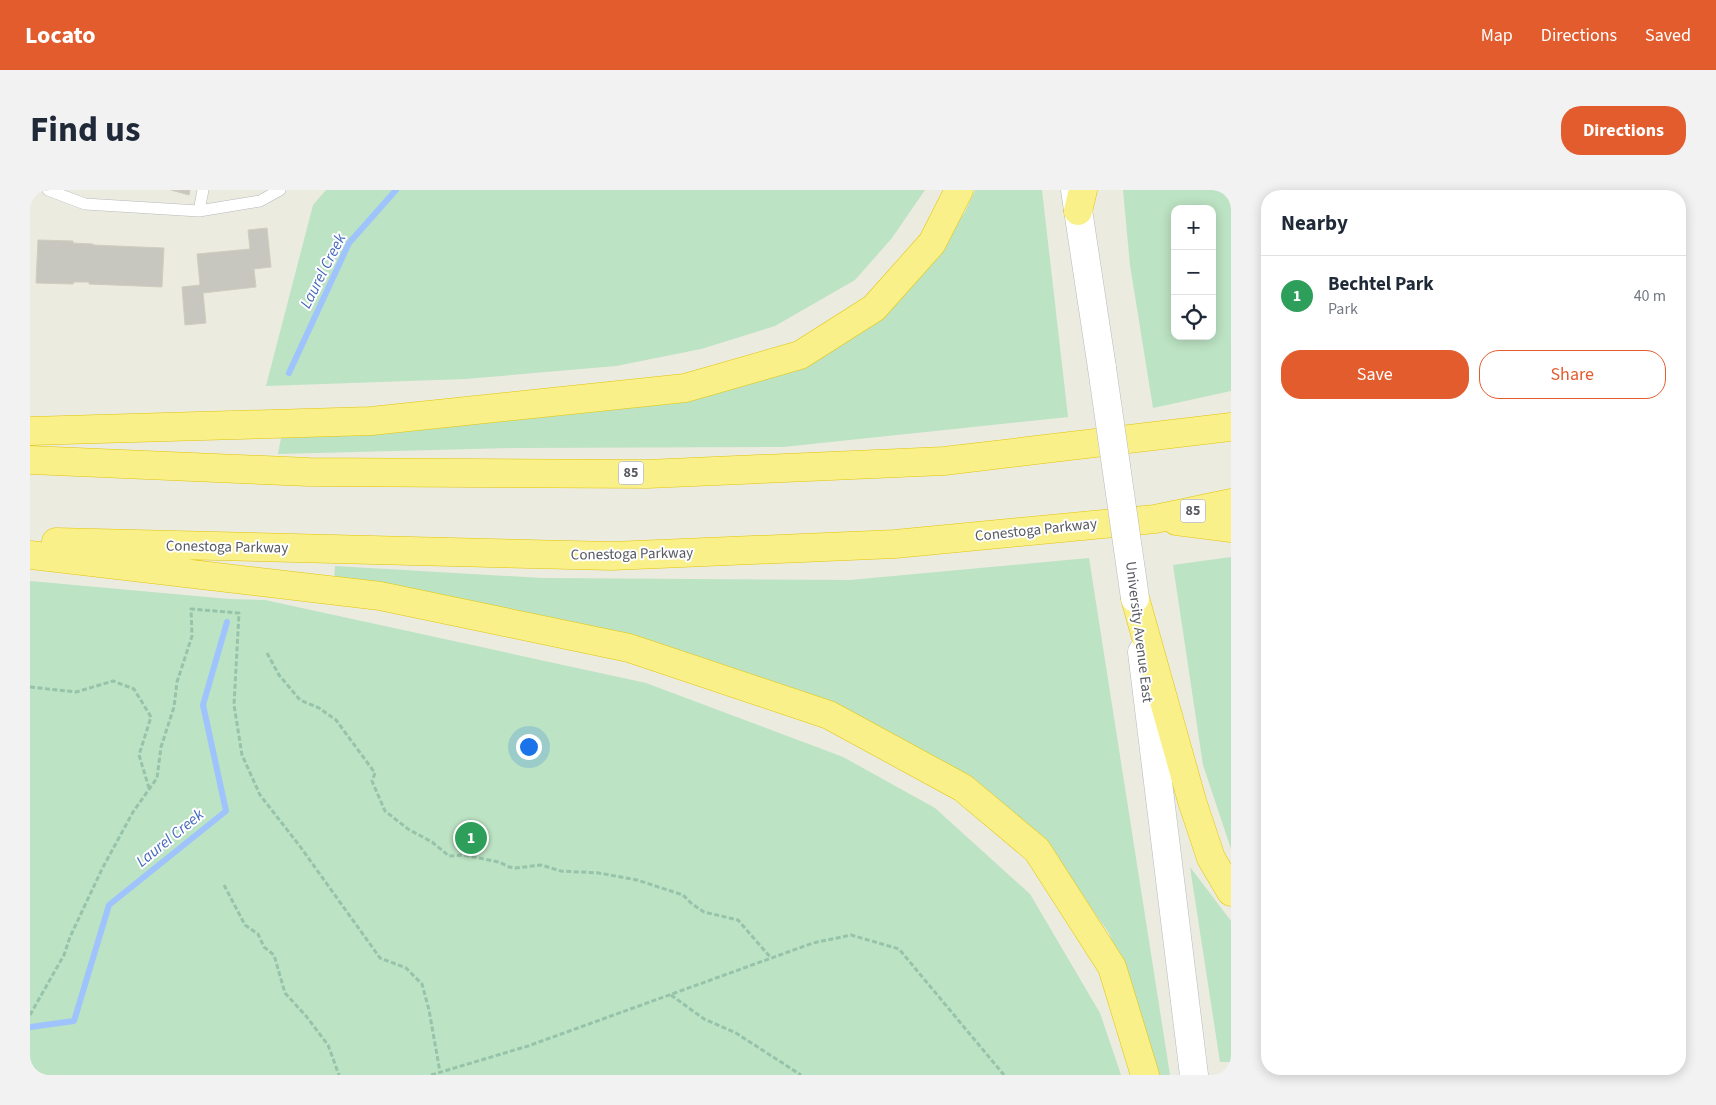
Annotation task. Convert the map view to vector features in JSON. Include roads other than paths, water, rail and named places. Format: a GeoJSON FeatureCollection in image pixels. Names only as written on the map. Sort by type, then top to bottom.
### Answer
{"type":"FeatureCollection","features":[{"type":"Feature","properties":{"kind":"highway"},"geometry":{"type":"LineString","coordinates":[[30,431],[371,421],[685,388],[800,355],[874,308],[932,243],[959,190]]}},
{"type":"Feature","properties":{"kind":"highway","name":"85"},"geometry":{"type":"LineString","coordinates":[[30,460],[309,472],[647,474],[944,461],[1227,427]]}},
{"type":"Feature","properties":{"kind":"highway","name":"Conestoga Parkway"},"geometry":{"type":"LineString","coordinates":[[30,542],[612,556],[895,544],[1155,519],[1231,503]]}},
{"type":"Feature","properties":{"kind":"highway"},"geometry":{"type":"LineString","coordinates":[[1155,519],[1231,528]]}},
{"type":"Feature","properties":{"kind":"highway"},"geometry":{"type":"LineString","coordinates":[[30,555],[380,596],[629,648],[829,715],[963,788],[1037,850],[1112,967],[1145,1075]]}},
{"type":"Feature","properties":{"kind":"highway"},"geometry":{"type":"LineString","coordinates":[[1135,598],[1192,801],[1211,858],[1231,892]]}},
{"type":"Feature","properties":{"kind":"main road","name":"University Avenue East"},"geometry":{"type":"LineString","coordinates":[[1079,197],[1135,598],[1194,1075]]}},
{"type":"Feature","properties":{"kind":"lane"},"geometry":{"type":"LineString","coordinates":[[48,190],[85,204],[199,211],[260,200],[280,190]]}},
{"type":"Feature","properties":{"kind":"lane"},"geometry":{"type":"LineString","coordinates":[[199,211],[203,190]]}},
{"type":"Feature","properties":{"kind":"waterway","name":"Laurel Creek"},"geometry":{"type":"LineString","coordinates":[[289,373],[349,243],[396,190]]}},
{"type":"Feature","properties":{"kind":"waterway","name":"Laurel Creek"},"geometry":{"type":"LineString","coordinates":[[30,1027],[74,1021],[109,905],[226,811],[203,705],[227,622]]}},
{"type":"Feature","properties":{"kind":"place","name":"Bechtel Park"},"geometry":{"type":"Point","coordinates":[471,838]}}]}
